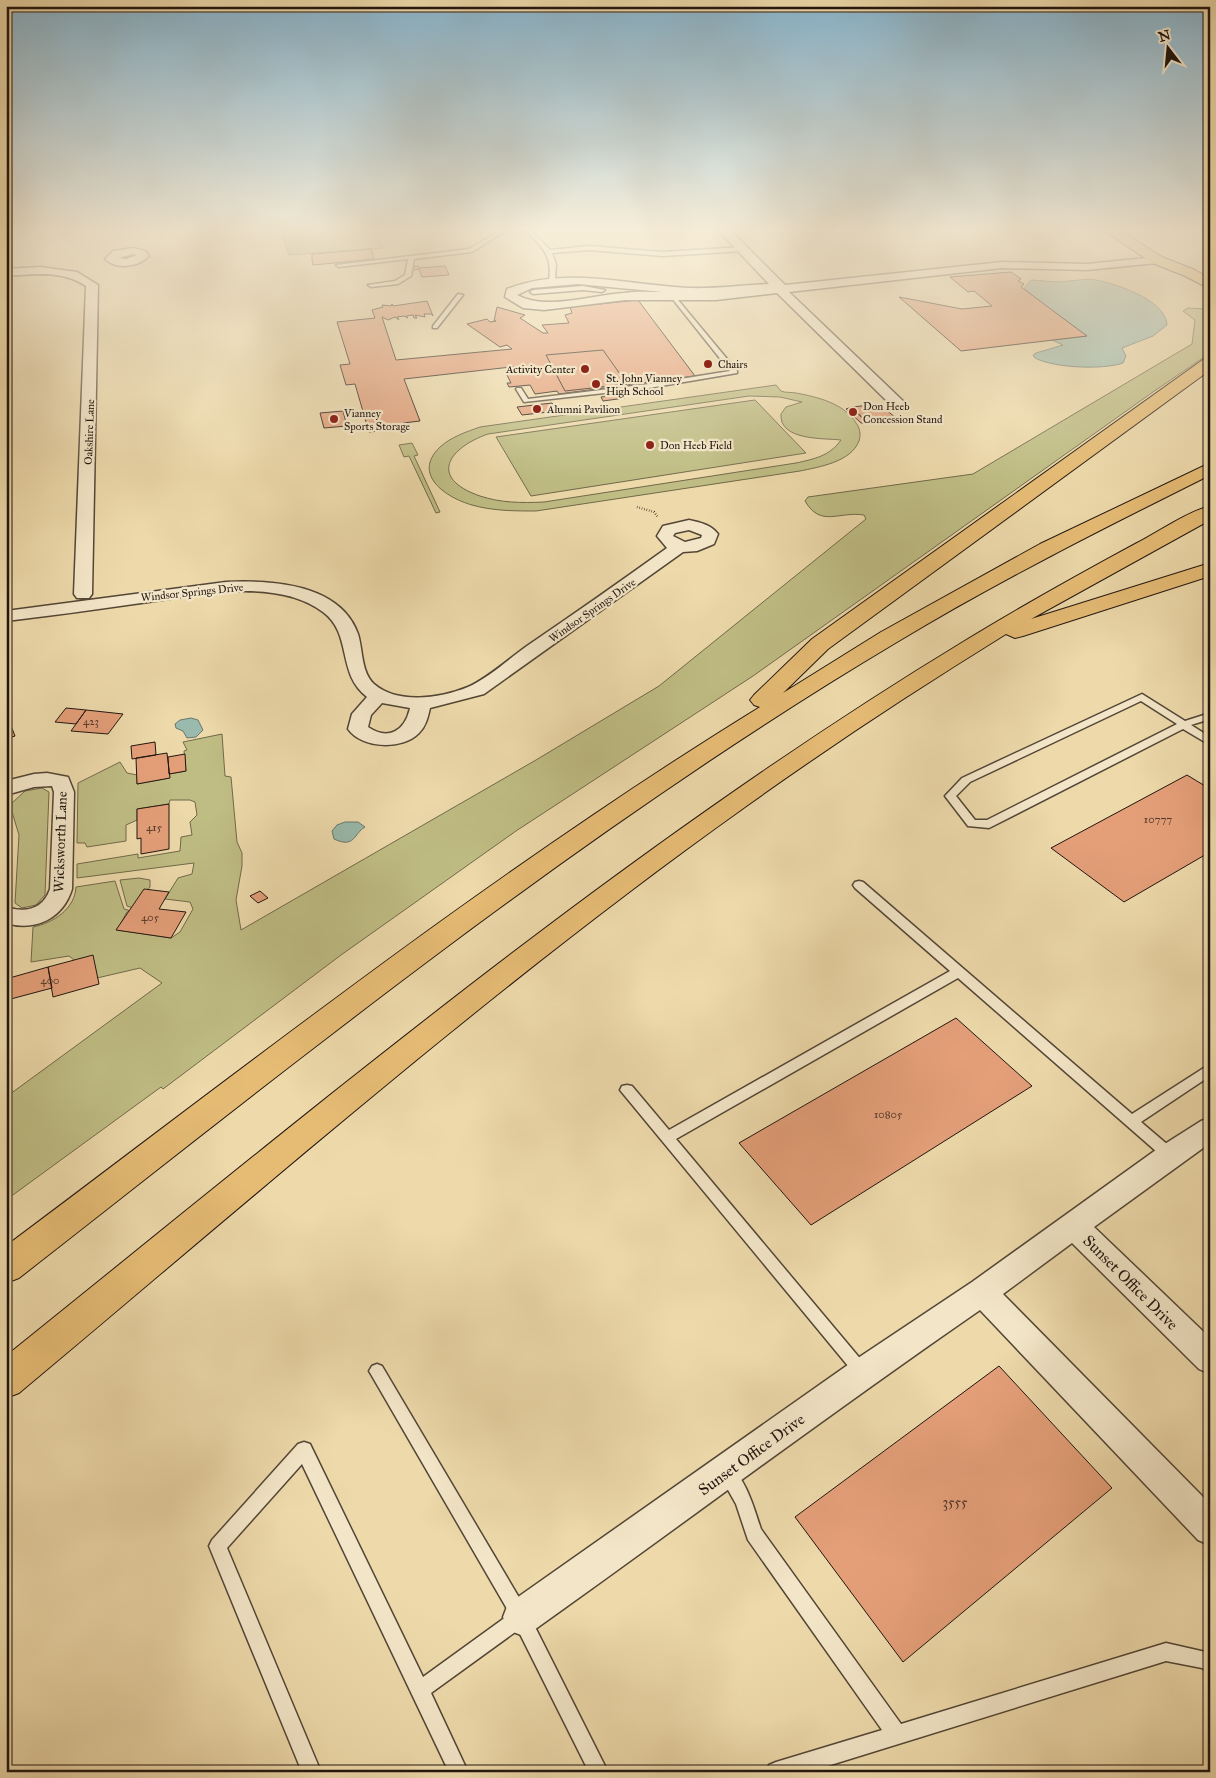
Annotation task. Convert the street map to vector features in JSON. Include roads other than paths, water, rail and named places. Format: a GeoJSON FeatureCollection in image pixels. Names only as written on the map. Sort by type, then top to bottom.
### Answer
{"type":"FeatureCollection","features":[{"type":"Feature","properties":{"kind":"main road"},"geometry":{"type":"LineString","coordinates":[[721,740],[820,644],[1210,362]]}},
{"type":"Feature","properties":{"kind":"main road"},"geometry":{"type":"LineString","coordinates":[[6,1268],[494,897],[721,740],[849,659],[988,579],[1116,512],[1210,468]]}},
{"type":"Feature","properties":{"kind":"main road"},"geometry":{"type":"LineString","coordinates":[[6,1380],[432,1033],[640,871],[809,750],[971,645],[1049,598],[1210,512]]}},
{"type":"Feature","properties":{"kind":"main road"},"geometry":{"type":"LineString","coordinates":[[971,645],[1210,568]]}},
{"type":"Feature","properties":{"kind":"street","name":"Oakshire Lane"},"geometry":{"type":"LineString","coordinates":[[82,594],[91,312]]}},
{"type":"Feature","properties":{"kind":"street"},"geometry":{"type":"LineString","coordinates":[[804,312],[898,404]]}},
{"type":"Feature","properties":{"kind":"street","name":"Windsor Springs Drive"},"geometry":{"type":"LineString","coordinates":[[6,616],[226,587],[261,586],[292,591],[318,601],[338,616],[348,632],[358,674],[363,684],[380,695],[399,702],[447,701],[478,690],[679,546]]}},
{"type":"Feature","properties":{"kind":"street"},"geometry":{"type":"LineString","coordinates":[[380,695],[358,717],[358,729],[370,737],[390,738],[407,732],[414,727],[421,703]]}},
{"type":"Feature","properties":{"kind":"street","name":"Wicksworth Lane"},"geometry":{"type":"LineString","coordinates":[[6,788],[32,780],[53,779],[61,782],[64,792],[61,889],[59,898],[50,909],[41,915],[27,919],[15,919],[6,915]]}},
{"type":"Feature","properties":{"kind":"street","name":"Sunset Office Drive"},"geometry":{"type":"LineString","coordinates":[[521,1617],[726,1473],[863,1373],[982,1292],[1170,1155],[1210,1129]]}},
{"type":"Feature","properties":{"kind":"street","name":"Sunset Office Drive"},"geometry":{"type":"LineString","coordinates":[[1074,1226],[1210,1359]]}},
{"type":"Feature","properties":{"kind":"street"},"geometry":{"type":"LineString","coordinates":[[982,1292],[1210,1528]]}},
{"type":"Feature","properties":{"kind":"lane"},"geometry":{"type":"LineString","coordinates":[[435,327],[447,312]]}},
{"type":"Feature","properties":{"kind":"lane"},"geometry":{"type":"LineString","coordinates":[[519,390],[526,402],[649,386],[735,372],[686,312]]}},
{"type":"Feature","properties":{"kind":"lane"},"geometry":{"type":"LineString","coordinates":[[1210,716],[1183,725],[989,824],[972,824],[950,796],[966,780],[1142,696],[1183,725],[1210,742]]}},
{"type":"Feature","properties":{"kind":"lane"},"geometry":{"type":"LineString","coordinates":[[859,885],[958,972],[1133,1120],[1170,1155]]}},
{"type":"Feature","properties":{"kind":"lane"},"geometry":{"type":"LineString","coordinates":[[667,1138],[958,972]]}},
{"type":"Feature","properties":{"kind":"lane"},"geometry":{"type":"LineString","coordinates":[[1133,1120],[1210,1069]]}},
{"type":"Feature","properties":{"kind":"lane"},"geometry":{"type":"LineString","coordinates":[[627,1090],[863,1373]]}},
{"type":"Feature","properties":{"kind":"lane"},"geometry":{"type":"LineString","coordinates":[[377,1371],[521,1617],[599,1772]]}},
{"type":"Feature","properties":{"kind":"lane"},"geometry":{"type":"LineString","coordinates":[[312,1772],[218,1546],[304,1450],[459,1772]]}},
{"type":"Feature","properties":{"kind":"lane"},"geometry":{"type":"LineString","coordinates":[[726,1473],[743,1500],[754,1534],[897,1735]]}},
{"type":"Feature","properties":{"kind":"lane"},"geometry":{"type":"LineString","coordinates":[[420,1690],[521,1617]]}},
{"type":"Feature","properties":{"kind":"lane"},"geometry":{"type":"LineString","coordinates":[[776,1772],[1166,1652],[1205,1660],[1210,1663]]}},
{"type":"Feature","properties":{"kind":"place","name":"Chairs"},"geometry":{"type":"Point","coordinates":[708,364]}},
{"type":"Feature","properties":{"kind":"place","name":"Activity Center"},"geometry":{"type":"Point","coordinates":[585,369]}},
{"type":"Feature","properties":{"kind":"place","name":"St. John Vianney High School"},"geometry":{"type":"Point","coordinates":[596,384]}},
{"type":"Feature","properties":{"kind":"place","name":"Alumni Pavilion"},"geometry":{"type":"Point","coordinates":[537,409]}},
{"type":"Feature","properties":{"kind":"place","name":"Don Heeb Concession Stand"},"geometry":{"type":"Point","coordinates":[853,412]}},
{"type":"Feature","properties":{"kind":"place","name":"Vianney Sports Storage"},"geometry":{"type":"Point","coordinates":[334,419]}},
{"type":"Feature","properties":{"kind":"place","name":"Don Heeb Field"},"geometry":{"type":"Point","coordinates":[650,445]}}]}
